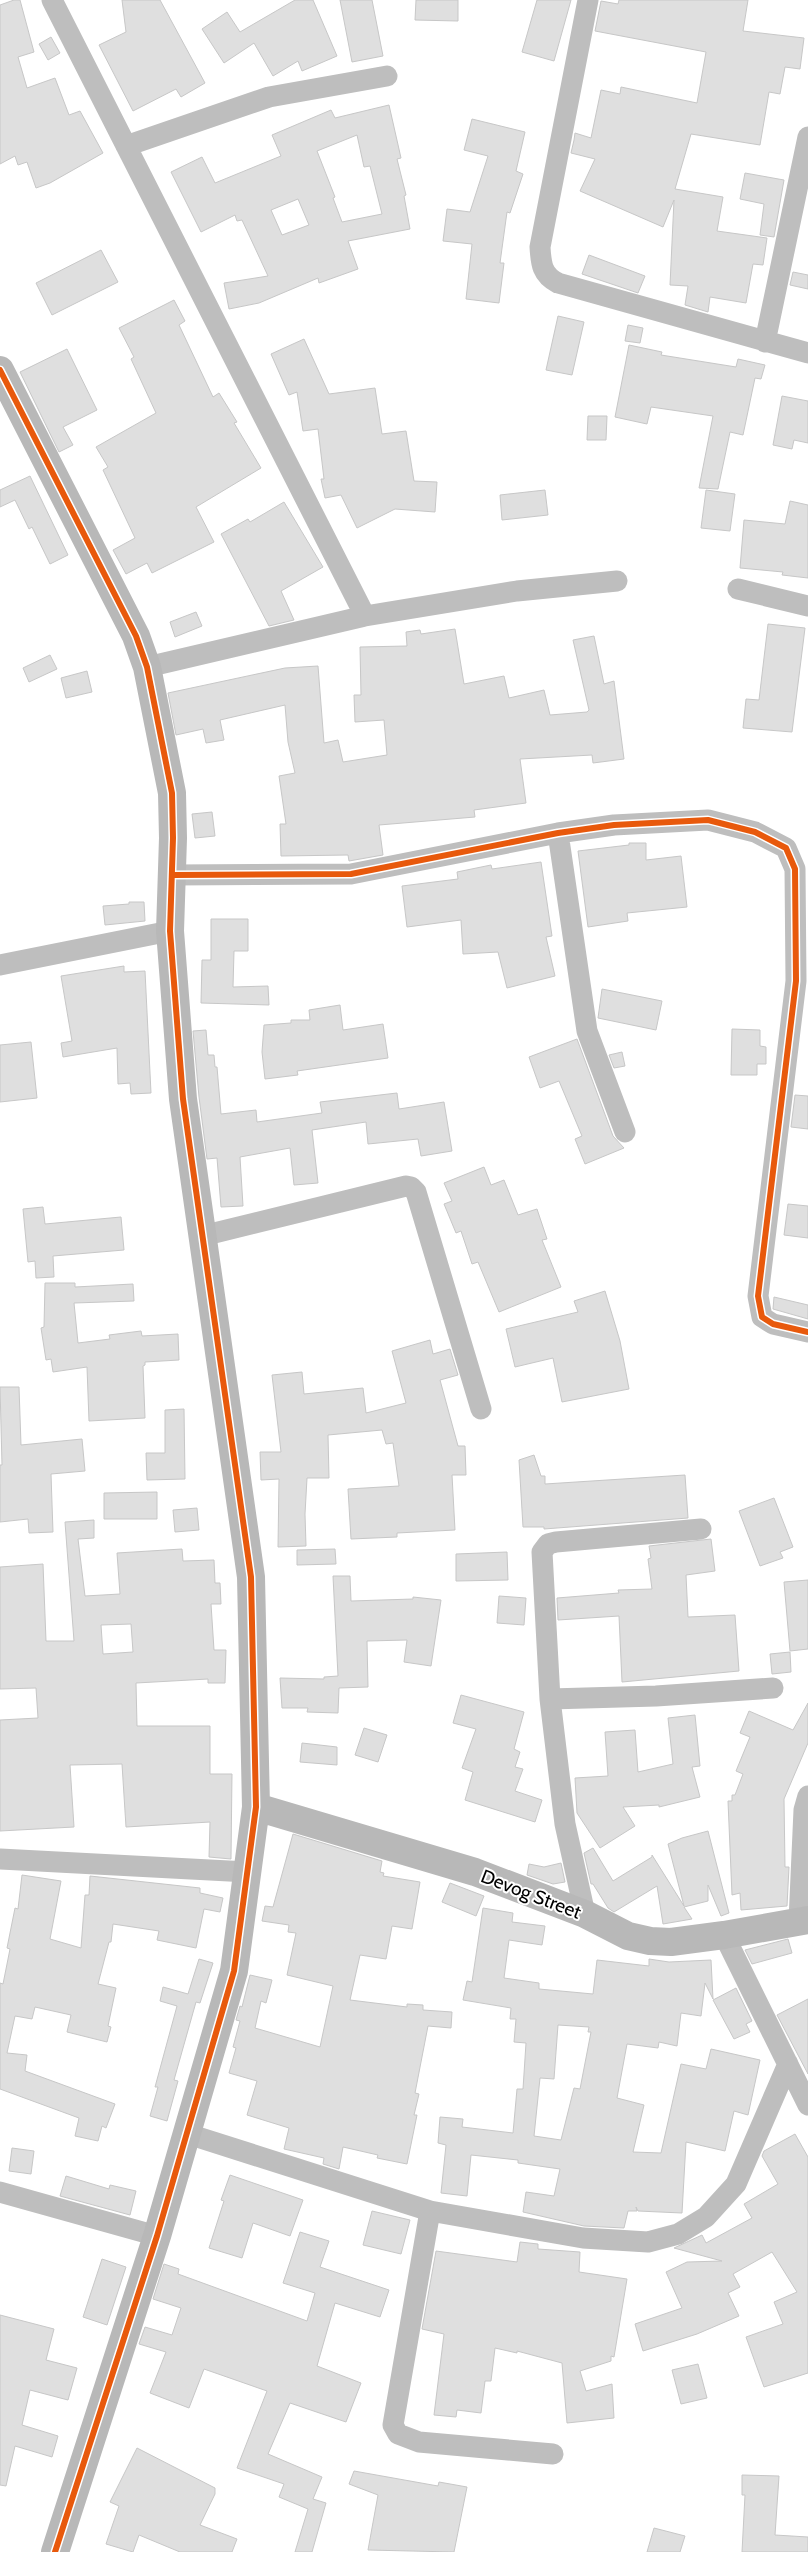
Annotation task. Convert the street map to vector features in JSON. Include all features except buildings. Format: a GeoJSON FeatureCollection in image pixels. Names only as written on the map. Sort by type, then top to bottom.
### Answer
{"type":"FeatureCollection","features":[{"type":"Feature","properties":{"kind":"street"},"geometry":{"type":"LineString","coordinates":[[52,0],[365,616]]}},
{"type":"Feature","properties":{"kind":"street"},"geometry":{"type":"LineString","coordinates":[[588,0],[540,248],[541,266],[549,279],[808,353]]}},
{"type":"Feature","properties":{"kind":"street"},"geometry":{"type":"LineString","coordinates":[[126,146],[268,97],[387,76]]}},
{"type":"Feature","properties":{"kind":"street"},"geometry":{"type":"LineString","coordinates":[[765,342],[808,137]]}},
{"type":"Feature","properties":{"kind":"street"},"geometry":{"type":"LineString","coordinates":[[0,370],[132,627],[147,667],[172,793],[170,931],[183,1099],[251,1577],[256,1806],[234,1971],[157,2236],[54,2552]]}},
{"type":"Feature","properties":{"kind":"street"},"geometry":{"type":"LineString","coordinates":[[147,667],[365,616],[517,591],[617,581]]}},
{"type":"Feature","properties":{"kind":"street"},"geometry":{"type":"LineString","coordinates":[[738,589],[808,606]]}},
{"type":"Feature","properties":{"kind":"street"},"geometry":{"type":"LineString","coordinates":[[172,876],[350,874],[558,833],[614,825],[708,820],[754,832],[786,848],[795,869],[796,981],[758,1296],[762,1316],[773,1324],[808,1332]]}},
{"type":"Feature","properties":{"kind":"street"},"geometry":{"type":"LineString","coordinates":[[558,833],[587,1031],[625,1132]]}},
{"type":"Feature","properties":{"kind":"street"},"geometry":{"type":"LineString","coordinates":[[0,965],[170,931]]}},
{"type":"Feature","properties":{"kind":"street"},"geometry":{"type":"LineString","coordinates":[[202,1236],[406,1186],[412,1187],[416,1192],[481,1409]]}},
{"type":"Feature","properties":{"kind":"street"},"geometry":{"type":"LineString","coordinates":[[585,1914],[565,1824],[550,1699],[542,1552],[548,1544],[700,1529]]}},
{"type":"Feature","properties":{"kind":"street"},"geometry":{"type":"LineString","coordinates":[[550,1699],[656,1696],[773,1688]]}},
{"type":"Feature","properties":{"kind":"street"},"geometry":{"type":"LineString","coordinates":[[803,1920],[804,1810],[808,1796]]}},
{"type":"Feature","properties":{"kind":"street","name":"Devog Street"},"geometry":{"type":"LineString","coordinates":[[256,1806],[476,1872],[585,1914],[628,1936],[650,1941],[671,1942],[724,1936],[803,1920]]}},
{"type":"Feature","properties":{"kind":"street"},"geometry":{"type":"LineString","coordinates":[[0,1859],[248,1872]]}},
{"type":"Feature","properties":{"kind":"street"},"geometry":{"type":"LineString","coordinates":[[724,1936],[808,2105]]}},
{"type":"Feature","properties":{"kind":"street"},"geometry":{"type":"LineString","coordinates":[[188,2134],[430,2211],[583,2238],[648,2242],[678,2234],[706,2217],[736,2184],[788,2064]]}},
{"type":"Feature","properties":{"kind":"street"},"geometry":{"type":"LineString","coordinates":[[0,2192],[157,2236]]}},
{"type":"Feature","properties":{"kind":"street"},"geometry":{"type":"LineString","coordinates":[[430,2211],[393,2426],[398,2434],[419,2442],[553,2454]]}},
{"type":"Feature","properties":{"kind":"cycle path"},"geometry":{"type":"LineString","coordinates":[[0,370],[136,636],[147,667],[172,793],[173,838],[170,931],[183,1099],[251,1577],[256,1807],[234,1971],[157,2236],[55,2552]]}},
{"type":"Feature","properties":{"kind":"cycle path"},"geometry":{"type":"LineString","coordinates":[[172,875],[351,874],[558,833],[614,825],[708,820],[755,832],[786,848],[795,869],[796,981],[758,1296],[762,1317],[773,1324],[808,1332]]}}]}
